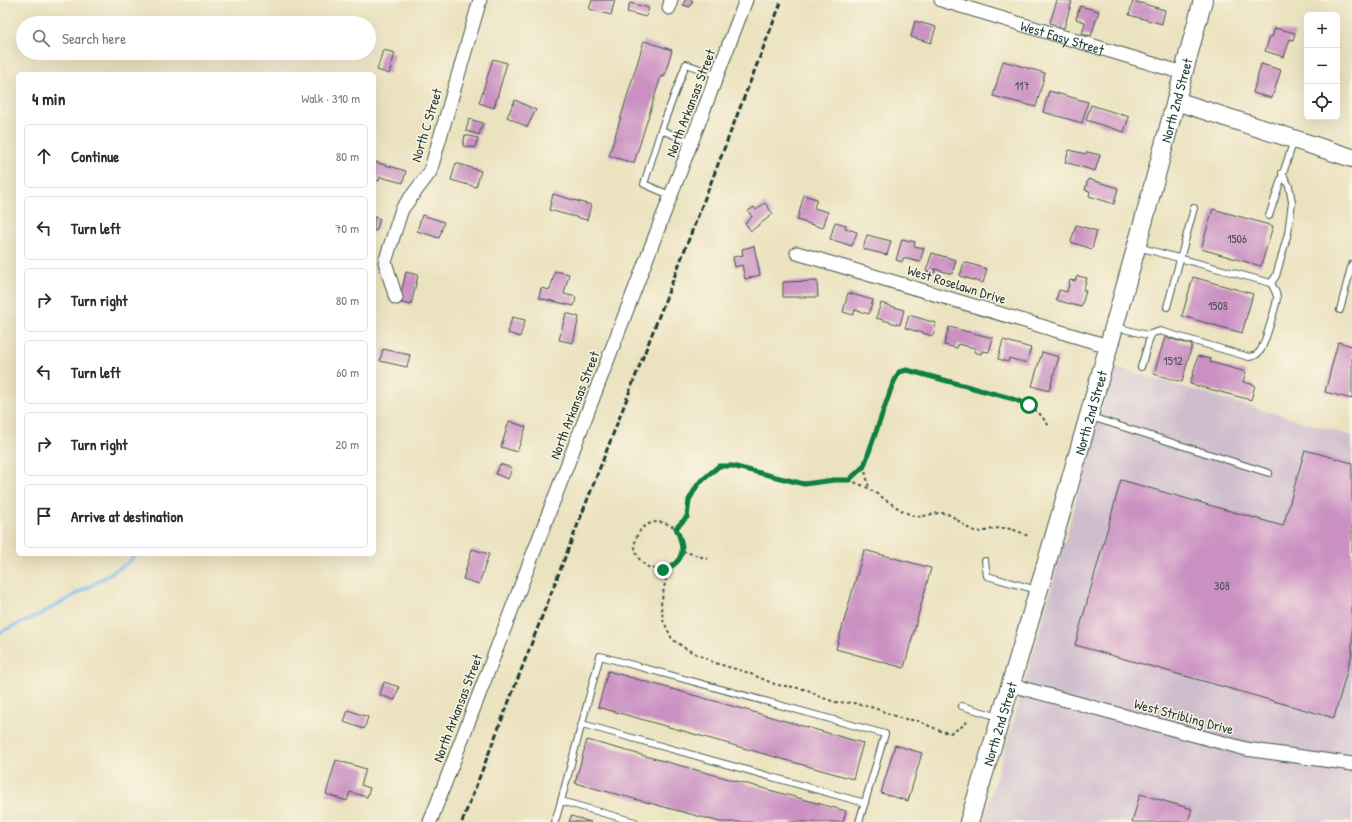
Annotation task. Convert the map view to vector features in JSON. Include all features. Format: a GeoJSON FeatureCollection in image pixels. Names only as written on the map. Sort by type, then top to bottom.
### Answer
{"type":"FeatureCollection","features":[{"type":"Feature","properties":{"kind":"main road","name":"North 2nd Street"},"geometry":{"type":"LineString","coordinates":[[969,822],[1011,685],[1108,346],[1203,0]]}},
{"type":"Feature","properties":{"kind":"main road"},"geometry":{"type":"LineString","coordinates":[[1176,101],[1352,158]]}},
{"type":"Feature","properties":{"kind":"street","name":"North C Street"},"geometry":{"type":"LineString","coordinates":[[396,298],[385,262],[402,209],[430,172],[480,0]]}},
{"type":"Feature","properties":{"kind":"street","name":"North Arkansas Street"},"geometry":{"type":"LineString","coordinates":[[430,822],[672,196],[746,0]]}},
{"type":"Feature","properties":{"kind":"street","name":"West Easy Street"},"geometry":{"type":"LineString","coordinates":[[941,0],[1183,73]]}},
{"type":"Feature","properties":{"kind":"street","name":"West Roselawn Drive"},"geometry":{"type":"LineString","coordinates":[[797,253],[1108,346]]}},
{"type":"Feature","properties":{"kind":"street","name":"West Stribling Drive"},"geometry":{"type":"LineString","coordinates":[[1011,685],[1246,749],[1352,764]]}},
{"type":"Feature","properties":{"kind":"lane"},"geometry":{"type":"LineString","coordinates":[[672,196],[644,184],[661,130],[686,64],[718,75]]}},
{"type":"Feature","properties":{"kind":"lane"},"geometry":{"type":"LineString","coordinates":[[661,130],[692,142]]}},
{"type":"Feature","properties":{"kind":"lane"},"geometry":{"type":"LineString","coordinates":[[1269,216],[1294,139]]}},
{"type":"Feature","properties":{"kind":"lane"},"geometry":{"type":"LineString","coordinates":[[1270,283],[1276,276],[1288,233],[1292,202],[1290,186],[1282,173]]}},
{"type":"Feature","properties":{"kind":"lane"},"geometry":{"type":"LineString","coordinates":[[1167,307],[1194,208]]}},
{"type":"Feature","properties":{"kind":"lane"},"geometry":{"type":"LineString","coordinates":[[1113,327],[1144,334],[1151,334],[1160,331],[1249,357],[1255,356],[1261,350],[1264,343],[1277,298],[1275,289],[1270,283],[1136,246]]}},
{"type":"Feature","properties":{"kind":"lane"},"geometry":{"type":"LineString","coordinates":[[1340,310],[1352,264]]}},
{"type":"Feature","properties":{"kind":"lane"},"geometry":{"type":"LineString","coordinates":[[1141,367],[1151,334]]}},
{"type":"Feature","properties":{"kind":"lane"},"geometry":{"type":"LineString","coordinates":[[1088,416],[1269,473]]}},
{"type":"Feature","properties":{"kind":"lane"},"geometry":{"type":"LineString","coordinates":[[985,561],[987,576],[1038,590]]}},
{"type":"Feature","properties":{"kind":"lane"},"geometry":{"type":"LineString","coordinates":[[555,822],[600,656],[885,734],[859,822]]}},
{"type":"Feature","properties":{"kind":"lane"},"geometry":{"type":"LineString","coordinates":[[962,706],[1001,718]]}},
{"type":"Feature","properties":{"kind":"lane"},"geometry":{"type":"LineString","coordinates":[[582,724],[865,803]]}},
{"type":"Feature","properties":{"kind":"lane"},"geometry":{"type":"LineString","coordinates":[[561,801],[635,822]]}},
{"type":"Feature","properties":{"kind":"path"},"geometry":{"type":"LineString","coordinates":[[849,480],[864,466],[892,386],[899,372],[907,370],[1010,398],[1029,405],[1039,413],[1049,426]]}},
{"type":"Feature","properties":{"kind":"path"},"geometry":{"type":"LineString","coordinates":[[676,528],[687,517],[689,500],[698,484],[719,466],[732,466],[804,484],[834,480],[849,480],[869,488],[908,514],[918,517],[942,513],[960,520],[967,528],[976,532],[1003,527],[1010,528],[1028,536]]}},
{"type":"Feature","properties":{"kind":"path"},"geometry":{"type":"LineString","coordinates":[[864,466],[869,488]]}},
{"type":"Feature","properties":{"kind":"path"},"geometry":{"type":"LineString","coordinates":[[671,567],[663,570],[647,567],[636,556],[634,541],[640,530],[648,524],[657,522],[667,523],[676,528],[682,542],[683,551],[678,560],[671,567],[666,578],[661,604],[663,620],[672,639],[686,649],[716,663],[746,672],[777,685],[808,690],[820,697],[835,702],[854,703],[874,708],[900,718],[918,721],[941,731],[950,733],[960,728],[968,721]]}},
{"type":"Feature","properties":{"kind":"path"},"geometry":{"type":"LineString","coordinates":[[683,551],[708,559]]}},
{"type":"Feature","properties":{"kind":"shaded area"},"geometry":{"type":"Polygon","coordinates":[[[1114,367],[1352,436],[1352,822],[983,822],[1023,689],[1114,367]]]}},
{"type":"Feature","properties":{"kind":"building"},"geometry":{"type":"Polygon","coordinates":[[[592,0],[615,0],[611,15],[589,9],[592,0]]]}},
{"type":"Feature","properties":{"kind":"building"},"geometry":{"type":"Polygon","coordinates":[[[685,0],[693,0],[690,7],[683,5],[685,0]]]}},
{"type":"Feature","properties":{"kind":"building"},"geometry":{"type":"Polygon","coordinates":[[[1057,0],[1072,1],[1064,28],[1050,23],[1057,0]]]}},
{"type":"Feature","properties":{"kind":"building"},"geometry":{"type":"Polygon","coordinates":[[[1133,1],[1165,10],[1162,24],[1129,15],[1133,1]]]}},
{"type":"Feature","properties":{"kind":"building"},"geometry":{"type":"Polygon","coordinates":[[[630,3],[649,8],[646,17],[627,12],[630,3]]]}},
{"type":"Feature","properties":{"kind":"building"},"geometry":{"type":"Polygon","coordinates":[[[1080,6],[1099,11],[1091,36],[1082,34],[1085,22],[1076,19],[1080,6]]]}},
{"type":"Feature","properties":{"kind":"building"},"geometry":{"type":"Polygon","coordinates":[[[915,21],[936,27],[931,43],[911,37],[915,21]]]}},
{"type":"Feature","properties":{"kind":"building"},"geometry":{"type":"Polygon","coordinates":[[[1275,28],[1295,33],[1293,40],[1290,39],[1284,57],[1265,51],[1270,36],[1272,37],[1275,28]]]}},
{"type":"Feature","properties":{"kind":"building"},"geometry":{"type":"Polygon","coordinates":[[[644,41],[672,50],[664,77],[661,76],[634,163],[609,156],[644,41]]]}},
{"type":"Feature","properties":{"kind":"building"},"geometry":{"type":"Polygon","coordinates":[[[383,50],[395,53],[389,74],[377,70],[383,50]]]}},
{"type":"Feature","properties":{"kind":"building"},"geometry":{"type":"Polygon","coordinates":[[[493,59],[507,63],[494,108],[479,103],[493,59]]]}},
{"type":"Feature","properties":{"kind":"building"},"geometry":{"type":"Polygon","coordinates":[[[1003,61],[1045,73],[1036,107],[993,96],[1003,61]]]}},
{"type":"Feature","properties":{"kind":"building"},"geometry":{"type":"Polygon","coordinates":[[[1261,64],[1281,70],[1272,98],[1253,93],[1261,64]]]}},
{"type":"Feature","properties":{"kind":"building"},"geometry":{"type":"Polygon","coordinates":[[[1049,91],[1088,102],[1082,123],[1043,112],[1049,91]]]}},
{"type":"Feature","properties":{"kind":"building"},"geometry":{"type":"Polygon","coordinates":[[[515,100],[536,110],[527,127],[507,117],[515,100]]]}},
{"type":"Feature","properties":{"kind":"building"},"geometry":{"type":"Polygon","coordinates":[[[1091,105],[1129,117],[1124,132],[1086,120],[1091,105]]]}},
{"type":"Feature","properties":{"kind":"building"},"geometry":{"type":"Polygon","coordinates":[[[469,119],[483,123],[479,135],[466,131],[469,119]]]}},
{"type":"Feature","properties":{"kind":"building"},"geometry":{"type":"Polygon","coordinates":[[[465,135],[478,138],[475,148],[463,146],[465,135]]]}},
{"type":"Feature","properties":{"kind":"building"},"geometry":{"type":"Polygon","coordinates":[[[1069,150],[1086,154],[1087,152],[1100,155],[1095,171],[1065,162],[1069,150]]]}},
{"type":"Feature","properties":{"kind":"building"},"geometry":{"type":"Polygon","coordinates":[[[376,162],[406,171],[403,183],[380,177],[379,181],[376,180],[376,162]]]}},
{"type":"Feature","properties":{"kind":"building"},"geometry":{"type":"Polygon","coordinates":[[[456,163],[481,171],[476,187],[451,180],[456,163]]]}},
{"type":"Feature","properties":{"kind":"building"},"geometry":{"type":"Polygon","coordinates":[[[1088,179],[1118,188],[1114,204],[1089,196],[1090,191],[1085,190],[1088,179]]]}},
{"type":"Feature","properties":{"kind":"building"},"geometry":{"type":"Polygon","coordinates":[[[553,194],[591,205],[587,220],[549,210],[553,194]]]}},
{"type":"Feature","properties":{"kind":"building"},"geometry":{"type":"Polygon","coordinates":[[[804,195],[817,199],[814,208],[828,212],[823,228],[797,220],[804,195]]]}},
{"type":"Feature","properties":{"kind":"building"},"geometry":{"type":"Polygon","coordinates":[[[765,203],[773,214],[751,231],[745,223],[752,217],[748,211],[754,207],[756,210],[765,203]]]}},
{"type":"Feature","properties":{"kind":"building"},"geometry":{"type":"Polygon","coordinates":[[[1213,209],[1273,226],[1261,266],[1201,249],[1213,209]]]}},
{"type":"Feature","properties":{"kind":"building"},"geometry":{"type":"Polygon","coordinates":[[[422,215],[444,222],[439,238],[417,231],[422,215]]]}},
{"type":"Feature","properties":{"kind":"building"},"geometry":{"type":"Polygon","coordinates":[[[376,218],[380,219],[376,231],[376,218]]]}},
{"type":"Feature","properties":{"kind":"building"},"geometry":{"type":"Polygon","coordinates":[[[835,222],[846,225],[845,228],[857,232],[852,246],[830,239],[835,222]]]}},
{"type":"Feature","properties":{"kind":"building"},"geometry":{"type":"Polygon","coordinates":[[[1076,225],[1097,231],[1092,249],[1071,242],[1076,225]]]}},
{"type":"Feature","properties":{"kind":"building"},"geometry":{"type":"Polygon","coordinates":[[[867,235],[891,241],[887,255],[863,249],[867,235]]]}},
{"type":"Feature","properties":{"kind":"building"},"geometry":{"type":"Polygon","coordinates":[[[902,239],[915,242],[914,246],[924,248],[920,262],[903,258],[902,262],[896,260],[902,239]]]}},
{"type":"Feature","properties":{"kind":"building"},"geometry":{"type":"Polygon","coordinates":[[[754,246],[760,275],[745,279],[742,265],[735,267],[733,257],[743,255],[742,249],[754,246]]]}},
{"type":"Feature","properties":{"kind":"building"},"geometry":{"type":"Polygon","coordinates":[[[932,253],[956,260],[952,274],[935,269],[934,273],[926,271],[932,253]]]}},
{"type":"Feature","properties":{"kind":"building"},"geometry":{"type":"Polygon","coordinates":[[[964,262],[987,269],[983,283],[960,276],[964,262]]]}},
{"type":"Feature","properties":{"kind":"building"},"geometry":{"type":"Polygon","coordinates":[[[555,271],[569,274],[564,294],[576,297],[574,306],[539,298],[541,288],[550,290],[555,271]]]}},
{"type":"Feature","properties":{"kind":"building"},"geometry":{"type":"Polygon","coordinates":[[[406,272],[418,275],[411,305],[399,302],[406,272]]]}},
{"type":"Feature","properties":{"kind":"building"},"geometry":{"type":"Polygon","coordinates":[[[1077,276],[1087,278],[1083,290],[1086,291],[1081,307],[1056,300],[1059,290],[1067,292],[1070,280],[1075,281],[1077,276]]]}},
{"type":"Feature","properties":{"kind":"building"},"geometry":{"type":"Polygon","coordinates":[[[1193,277],[1253,294],[1242,333],[1182,316],[1193,277]]]}},
{"type":"Feature","properties":{"kind":"building"},"geometry":{"type":"Polygon","coordinates":[[[817,281],[818,297],[783,297],[783,282],[817,281]]]}},
{"type":"Feature","properties":{"kind":"building"},"geometry":{"type":"Polygon","coordinates":[[[848,293],[873,300],[869,314],[855,310],[853,315],[843,312],[848,293]]]}},
{"type":"Feature","properties":{"kind":"building"},"geometry":{"type":"Polygon","coordinates":[[[881,303],[904,310],[900,325],[876,318],[881,303]]]}},
{"type":"Feature","properties":{"kind":"building"},"geometry":{"type":"Polygon","coordinates":[[[566,313],[579,317],[573,343],[559,340],[566,313]]]}},
{"type":"Feature","properties":{"kind":"building"},"geometry":{"type":"Polygon","coordinates":[[[909,315],[936,323],[933,336],[905,328],[909,315]]]}},
{"type":"Feature","properties":{"kind":"building"},"geometry":{"type":"Polygon","coordinates":[[[512,317],[525,320],[520,337],[508,333],[512,317]]]}},
{"type":"Feature","properties":{"kind":"building"},"geometry":{"type":"Polygon","coordinates":[[[949,327],[993,338],[989,352],[982,351],[981,354],[974,352],[975,348],[958,344],[957,348],[944,345],[949,327]]]}},
{"type":"Feature","properties":{"kind":"building"},"geometry":{"type":"Polygon","coordinates":[[[1165,337],[1192,345],[1182,382],[1154,374],[1165,337]]]}},
{"type":"Feature","properties":{"kind":"building"},"geometry":{"type":"Polygon","coordinates":[[[1003,340],[1031,348],[1026,363],[1009,358],[1008,362],[998,359],[1003,340]]]}},
{"type":"Feature","properties":{"kind":"building"},"geometry":{"type":"Polygon","coordinates":[[[1338,342],[1352,346],[1352,399],[1325,392],[1338,342]]]}},
{"type":"Feature","properties":{"kind":"building"},"geometry":{"type":"Polygon","coordinates":[[[383,349],[410,355],[407,367],[380,361],[383,349]]]}},
{"type":"Feature","properties":{"kind":"building"},"geometry":{"type":"Polygon","coordinates":[[[1042,352],[1059,357],[1049,391],[1032,386],[1042,352]]]}},
{"type":"Feature","properties":{"kind":"building"},"geometry":{"type":"Polygon","coordinates":[[[1198,356],[1211,359],[1210,362],[1246,372],[1243,382],[1255,385],[1251,400],[1190,384],[1198,356]]]}},
{"type":"Feature","properties":{"kind":"building"},"geometry":{"type":"Polygon","coordinates":[[[509,421],[526,427],[517,452],[501,447],[509,421]]]}},
{"type":"Feature","properties":{"kind":"building"},"geometry":{"type":"Polygon","coordinates":[[[1305,450],[1352,463],[1352,653],[1334,718],[1075,645],[1121,480],[1283,526],[1305,450]]]}},
{"type":"Feature","properties":{"kind":"building"},"geometry":{"type":"Polygon","coordinates":[[[500,464],[512,468],[508,479],[496,474],[500,464]]]}},
{"type":"Feature","properties":{"kind":"building"},"geometry":{"type":"Polygon","coordinates":[[[472,549],[489,554],[479,584],[463,579],[472,549]]]}},
{"type":"Feature","properties":{"kind":"building"},"geometry":{"type":"Polygon","coordinates":[[[864,550],[931,568],[904,668],[836,649],[864,550]]]}},
{"type":"Feature","properties":{"kind":"building"},"geometry":{"type":"Polygon","coordinates":[[[608,671],[863,743],[853,779],[598,707],[608,671]]]}},
{"type":"Feature","properties":{"kind":"building"},"geometry":{"type":"Polygon","coordinates":[[[384,682],[399,687],[395,700],[380,695],[384,682]]]}},
{"type":"Feature","properties":{"kind":"building"},"geometry":{"type":"Polygon","coordinates":[[[348,710],[368,717],[364,729],[344,722],[348,710]]]}},
{"type":"Feature","properties":{"kind":"building"},"geometry":{"type":"Polygon","coordinates":[[[587,740],[846,811],[843,822],[720,822],[575,783],[587,740]]]}},
{"type":"Feature","properties":{"kind":"building"},"geometry":{"type":"Polygon","coordinates":[[[895,745],[922,753],[908,801],[881,793],[895,745]]]}},
{"type":"Feature","properties":{"kind":"building"},"geometry":{"type":"Polygon","coordinates":[[[336,760],[366,769],[361,785],[370,788],[367,797],[350,792],[347,801],[326,794],[336,760]]]}},
{"type":"Feature","properties":{"kind":"building"},"geometry":{"type":"Polygon","coordinates":[[[1140,794],[1192,809],[1188,822],[1132,822],[1140,794]]]}},
{"type":"Feature","properties":{"kind":"building"},"geometry":{"type":"Polygon","coordinates":[[[571,816],[591,822],[569,822],[571,816]]]}},
{"type":"Feature","properties":{"kind":"waterway"},"geometry":{"type":"LineString","coordinates":[[0,632],[39,615],[94,584],[129,562],[134,556]]}},
{"type":"Feature","properties":{"kind":"railway"},"geometry":{"type":"LineString","coordinates":[[462,822],[782,0]]}},
{"type":"Feature","properties":{"kind":"route"},"geometry":{"type":"LineString","coordinates":[[663,570],[671,567],[678,560],[683,551],[682,542],[676,528],[687,517],[689,500],[698,484],[719,466],[732,466],[756,471],[804,484],[834,480],[849,480],[864,466],[892,386],[899,372],[907,370],[1010,398],[1029,405]]}}]}
